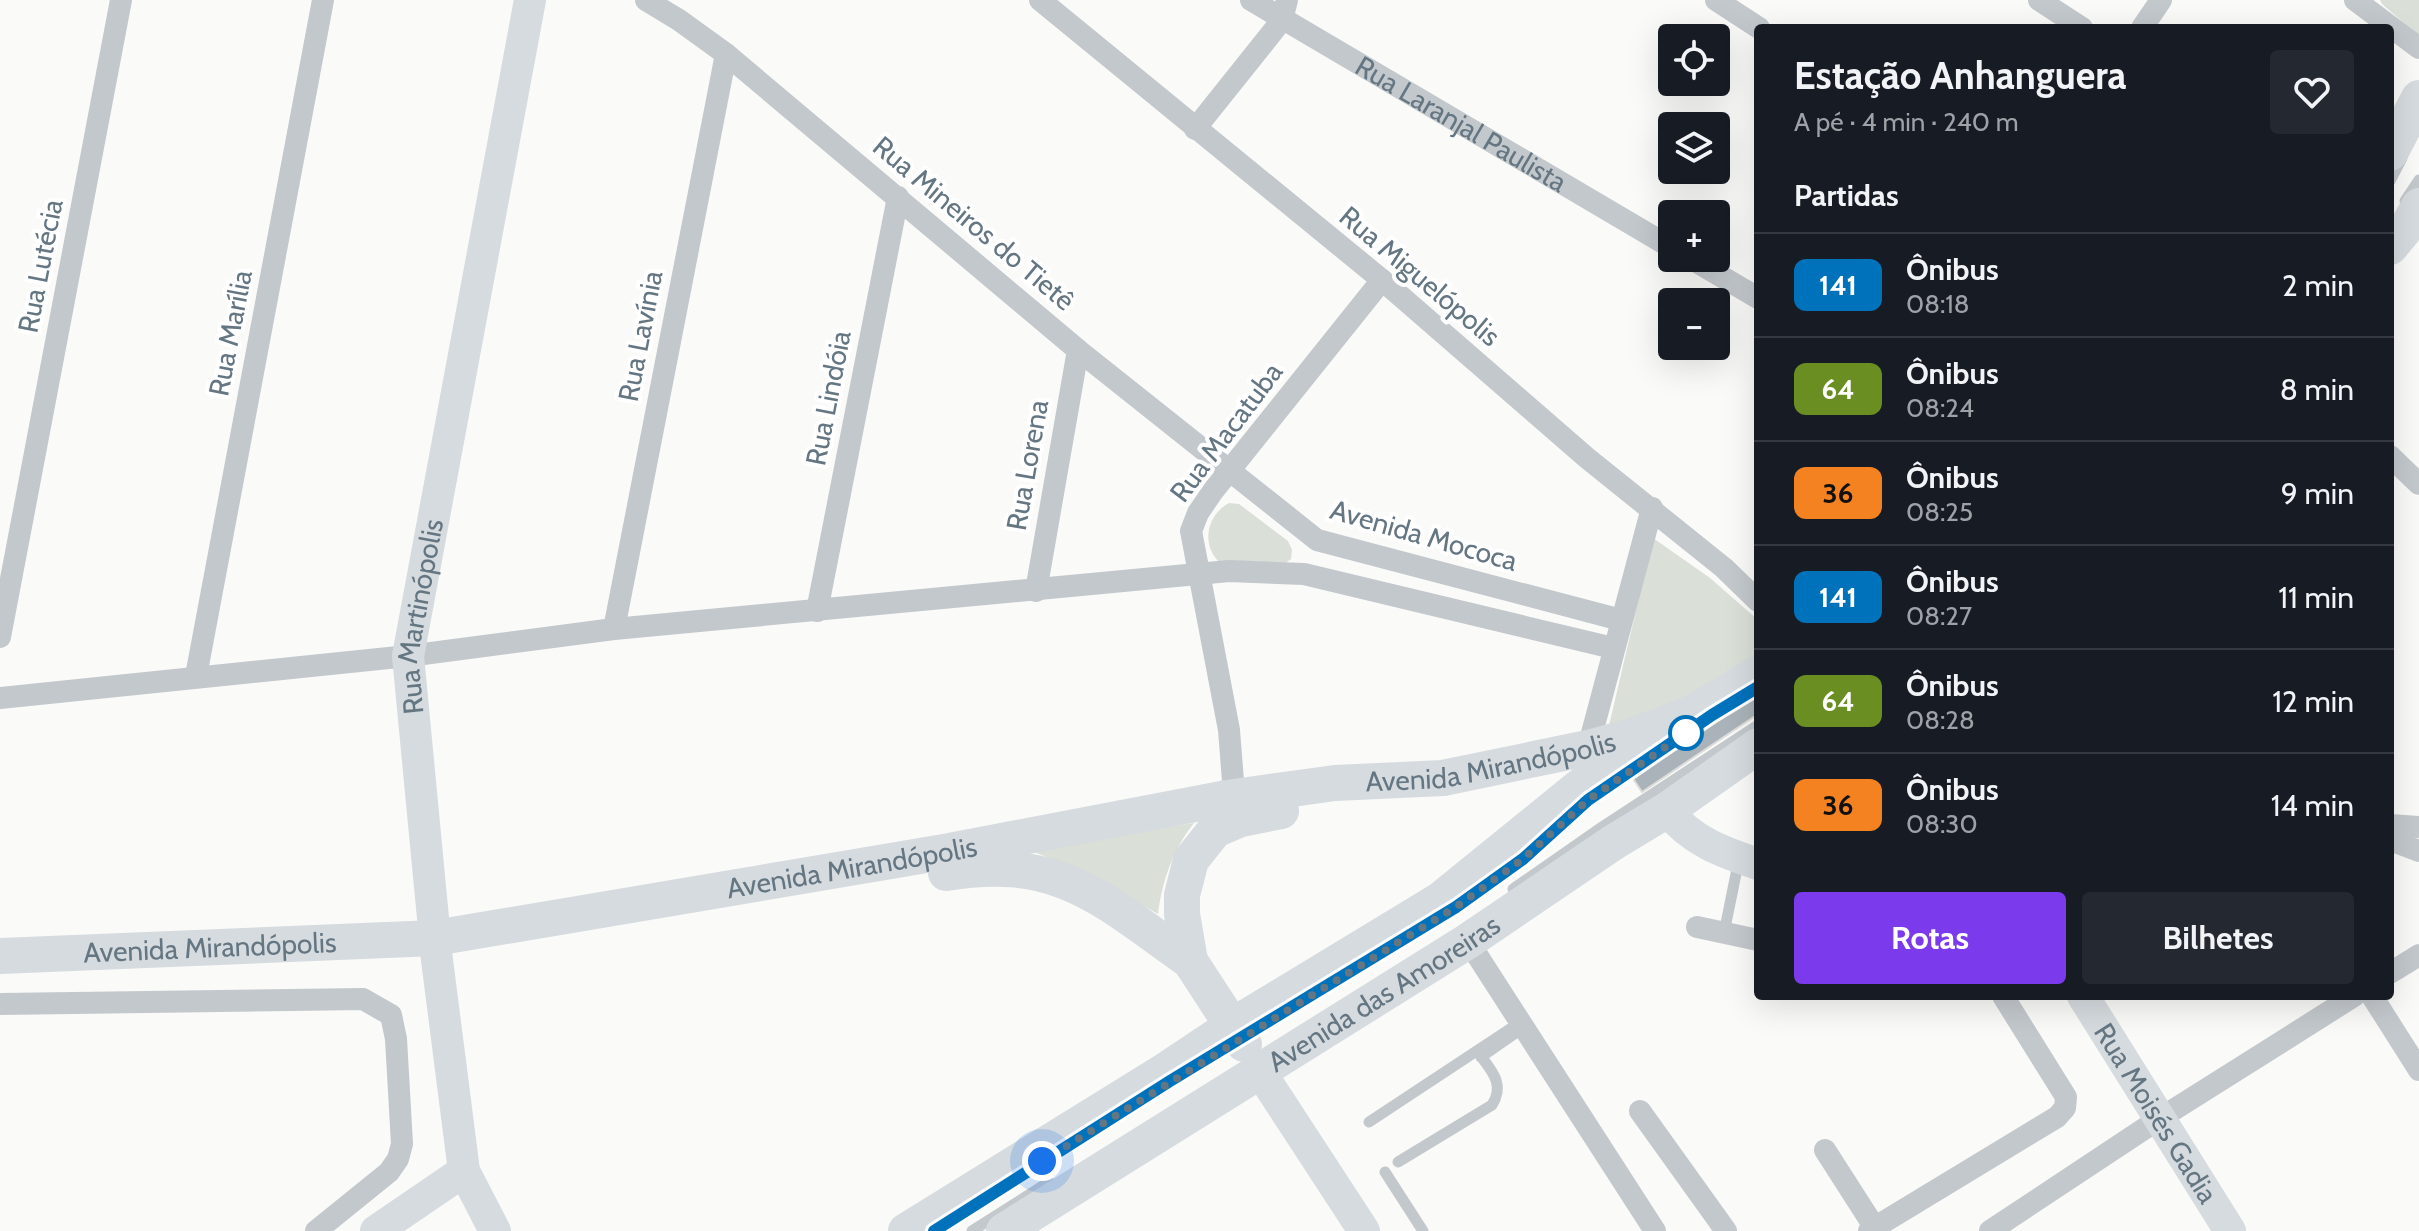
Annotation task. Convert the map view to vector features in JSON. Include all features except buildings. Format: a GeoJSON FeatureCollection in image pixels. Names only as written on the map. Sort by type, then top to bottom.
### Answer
{"type":"FeatureCollection","features":[{"type":"Feature","properties":{"kind":"main road"},"geometry":{"type":"LineString","coordinates":[[2394,145],[2419,98]]}},
{"type":"Feature","properties":{"kind":"main road"},"geometry":{"type":"LineString","coordinates":[[2394,242],[2409,224],[2409,207]]}},
{"type":"Feature","properties":{"kind":"main road","name":"Avenida das Amoreiras"},"geometry":{"type":"LineString","coordinates":[[906,1231],[1166,1070],[1238,1035],[1440,900],[1578,788],[1697,718],[1754,676]]}},
{"type":"Feature","properties":{"kind":"main road","name":"Avenida Mirandópolis"},"geometry":{"type":"LineString","coordinates":[[0,956],[436,949],[944,852],[1221,814],[1335,783],[1443,778],[1588,748],[1697,718]]}},
{"type":"Feature","properties":{"kind":"main road","name":"Avenida das Amoreiras"},"geometry":{"type":"LineString","coordinates":[[1004,1231],[1468,941],[1754,749]]}},
{"type":"Feature","properties":{"kind":"main road"},"geometry":{"type":"LineString","coordinates":[[1221,814],[1191,860],[1182,895],[1182,914],[1190,961],[1259,1070]]}},
{"type":"Feature","properties":{"kind":"main road","name":"Avenida Mirandópolis"},"geometry":{"type":"LineString","coordinates":[[0,978],[436,949],[982,868],[1043,873],[1071,882],[1110,903],[1190,961]]}},
{"type":"Feature","properties":{"kind":"street","name":"Rua Lutécia"},"geometry":{"type":"LineString","coordinates":[[0,637],[121,0]]}},
{"type":"Feature","properties":{"kind":"street","name":"Rua Marília"},"geometry":{"type":"LineString","coordinates":[[196,676],[323,0]]}},
{"type":"Feature","properties":{"kind":"street","name":"Rua Martinópolis"},"geometry":{"type":"LineString","coordinates":[[495,1231],[464,1171],[436,949],[408,656],[530,0]]}},
{"type":"Feature","properties":{"kind":"street","name":"Rua Mineiros do Tietê"},"geometry":{"type":"LineString","coordinates":[[646,0],[726,54],[1078,350],[1229,472]]}},
{"type":"Feature","properties":{"kind":"street","name":"Rua Mineiros do Tietê"},"geometry":{"type":"LineString","coordinates":[[662,0],[679,20]]}},
{"type":"Feature","properties":{"kind":"street","name":"Rua Miguelópolis"},"geometry":{"type":"LineString","coordinates":[[1040,0],[1382,280],[1578,450],[1724,568],[1754,597]]}},
{"type":"Feature","properties":{"kind":"street","name":"Rua Laranjal Paulista"},"geometry":{"type":"LineString","coordinates":[[1251,0],[1285,10],[1658,239]]}},
{"type":"Feature","properties":{"kind":"street"},"geometry":{"type":"LineString","coordinates":[[1716,0],[1754,25]]}},
{"type":"Feature","properties":{"kind":"street"},"geometry":{"type":"LineString","coordinates":[[2039,0],[2076,24]]}},
{"type":"Feature","properties":{"kind":"street"},"geometry":{"type":"LineString","coordinates":[[2145,24],[2161,0]]}},
{"type":"Feature","properties":{"kind":"street"},"geometry":{"type":"LineString","coordinates":[[2355,0],[2387,24]]}},
{"type":"Feature","properties":{"kind":"street"},"geometry":{"type":"LineString","coordinates":[[1195,129],[1285,10]]}},
{"type":"Feature","properties":{"kind":"street"},"geometry":{"type":"LineString","coordinates":[[2394,29],[2419,48]]}},
{"type":"Feature","properties":{"kind":"street","name":"Rua Lavínia"},"geometry":{"type":"LineString","coordinates":[[614,629],[726,54]]}},
{"type":"Feature","properties":{"kind":"street","name":"Rua Lindóia"},"geometry":{"type":"LineString","coordinates":[[817,611],[898,197]]}},
{"type":"Feature","properties":{"kind":"street"},"geometry":{"type":"LineString","coordinates":[[1714,272],[1754,296]]}},
{"type":"Feature","properties":{"kind":"street","name":"Rua Macatuba"},"geometry":{"type":"LineString","coordinates":[[1221,814],[1233,781],[1229,730],[1191,531],[1198,513],[1229,472],[1382,280]]}},
{"type":"Feature","properties":{"kind":"street","name":"Rua Lorena"},"geometry":{"type":"LineString","coordinates":[[1036,591],[1078,350]]}},
{"type":"Feature","properties":{"kind":"street"},"geometry":{"type":"LineString","coordinates":[[2394,460],[2419,484]]}},
{"type":"Feature","properties":{"kind":"street","name":"Avenida Mococa"},"geometry":{"type":"LineString","coordinates":[[1229,472],[1317,540],[1621,620]]}},
{"type":"Feature","properties":{"kind":"street"},"geometry":{"type":"LineString","coordinates":[[1588,748],[1652,508]]}},
{"type":"Feature","properties":{"kind":"street"},"geometry":{"type":"LineString","coordinates":[[1304,574],[1317,540]]}},
{"type":"Feature","properties":{"kind":"street"},"geometry":{"type":"LineString","coordinates":[[0,698],[408,656],[614,629],[1198,574],[1275,571],[1304,574],[1613,648]]}},
{"type":"Feature","properties":{"kind":"street"},"geometry":{"type":"LineString","coordinates":[[1667,810],[1681,828],[1704,844],[1748,861]]}},
{"type":"Feature","properties":{"kind":"street"},"geometry":{"type":"LineString","coordinates":[[2394,825],[2419,827]]}},
{"type":"Feature","properties":{"kind":"street"},"geometry":{"type":"LineString","coordinates":[[2394,842],[2419,851]]}},
{"type":"Feature","properties":{"kind":"street"},"geometry":{"type":"LineString","coordinates":[[1697,927],[1754,937]]}},
{"type":"Feature","properties":{"kind":"street"},"geometry":{"type":"LineString","coordinates":[[1468,941],[1655,1231]]}},
{"type":"Feature","properties":{"kind":"street"},"geometry":{"type":"LineString","coordinates":[[2394,971],[2419,955]]}},
{"type":"Feature","properties":{"kind":"street","name":"Avenida Mirandópolis"},"geometry":{"type":"LineString","coordinates":[[0,1004],[363,999],[391,1015],[396,1039],[402,1144],[398,1159],[389,1172],[316,1231]]}},
{"type":"Feature","properties":{"kind":"street"},"geometry":{"type":"LineString","coordinates":[[1825,1150],[1872,1230],[2057,1117],[2065,1108],[2066,1097],[2005,1000]]}},
{"type":"Feature","properties":{"kind":"street","name":"Rua Moisés Gadia"},"geometry":{"type":"LineString","coordinates":[[2085,1000],[2230,1231]]}},
{"type":"Feature","properties":{"kind":"street"},"geometry":{"type":"LineString","coordinates":[[1990,1231],[2348,1000]]}},
{"type":"Feature","properties":{"kind":"street"},"geometry":{"type":"LineString","coordinates":[[2375,1000],[2419,1070]]}},
{"type":"Feature","properties":{"kind":"street"},"geometry":{"type":"LineString","coordinates":[[1259,1070],[1364,1231]]}},
{"type":"Feature","properties":{"kind":"street"},"geometry":{"type":"LineString","coordinates":[[1640,1111],[1726,1231]]}},
{"type":"Feature","properties":{"kind":"street"},"geometry":{"type":"LineString","coordinates":[[376,1231],[464,1171]]}},
{"type":"Feature","properties":{"kind":"lane"},"geometry":{"type":"LineString","coordinates":[[2394,173],[2419,121]]}},
{"type":"Feature","properties":{"kind":"lane"},"geometry":{"type":"LineString","coordinates":[[2409,207],[2419,180]]}},
{"type":"Feature","properties":{"kind":"lane"},"geometry":{"type":"LineString","coordinates":[[1697,718],[1754,689]]}},
{"type":"Feature","properties":{"kind":"lane"},"geometry":{"type":"LineString","coordinates":[[1503,896],[1754,728]]}},
{"type":"Feature","properties":{"kind":"lane"},"geometry":{"type":"LineString","coordinates":[[1467,899],[1523,859],[1577,810]]}},
{"type":"Feature","properties":{"kind":"lane"},"geometry":{"type":"LineString","coordinates":[[1724,933],[1748,861]]}},
{"type":"Feature","properties":{"kind":"lane"},"geometry":{"type":"LineString","coordinates":[[1369,1122],[1521,1026]]}},
{"type":"Feature","properties":{"kind":"lane"},"geometry":{"type":"LineString","coordinates":[[1398,1162],[1492,1105],[1497,1097],[1498,1079],[1479,1054]]}},
{"type":"Feature","properties":{"kind":"lane"},"geometry":{"type":"LineString","coordinates":[[1016,1178],[1200,1062]]}},
{"type":"Feature","properties":{"kind":"lane"},"geometry":{"type":"LineString","coordinates":[[1385,1172],[1423,1231]]}},
{"type":"Feature","properties":{"kind":"lane"},"geometry":{"type":"LineString","coordinates":[[972,1231],[1057,1177]]}},
{"type":"Feature","properties":{"kind":"shaded area"},"geometry":{"type":"Polygon","coordinates":[[[2380,0],[2419,0],[2419,36],[2382,4],[2380,0]]]}},
{"type":"Feature","properties":{"kind":"shaded area"},"geometry":{"type":"Polygon","coordinates":[[[1229,503],[1239,504],[1288,541],[1292,550],[1291,559],[1283,565],[1254,561],[1224,566],[1216,559],[1211,551],[1208,533],[1215,516],[1229,503]]]}},
{"type":"Feature","properties":{"kind":"shaded area"},"geometry":{"type":"Polygon","coordinates":[[[1653,538],[1710,578],[1754,616],[1754,673],[1607,734],[1653,538]]]}},
{"type":"Feature","properties":{"kind":"shaded area"},"geometry":{"type":"Polygon","coordinates":[[[1194,823],[1170,866],[1158,914],[1082,871],[1029,850],[1194,823]]]}},
{"type":"Feature","properties":{"kind":"bus line","name":"141"},"geometry":{"type":"LineString","coordinates":[[934,1231],[1170,1081],[1456,907],[1523,859],[1588,800],[1754,689]]}},
{"type":"Feature","properties":{"kind":"route"},"geometry":{"type":"LineString","coordinates":[[1042,1161],[1456,907],[1523,859],[1588,800],[1686,733]]}}]}
